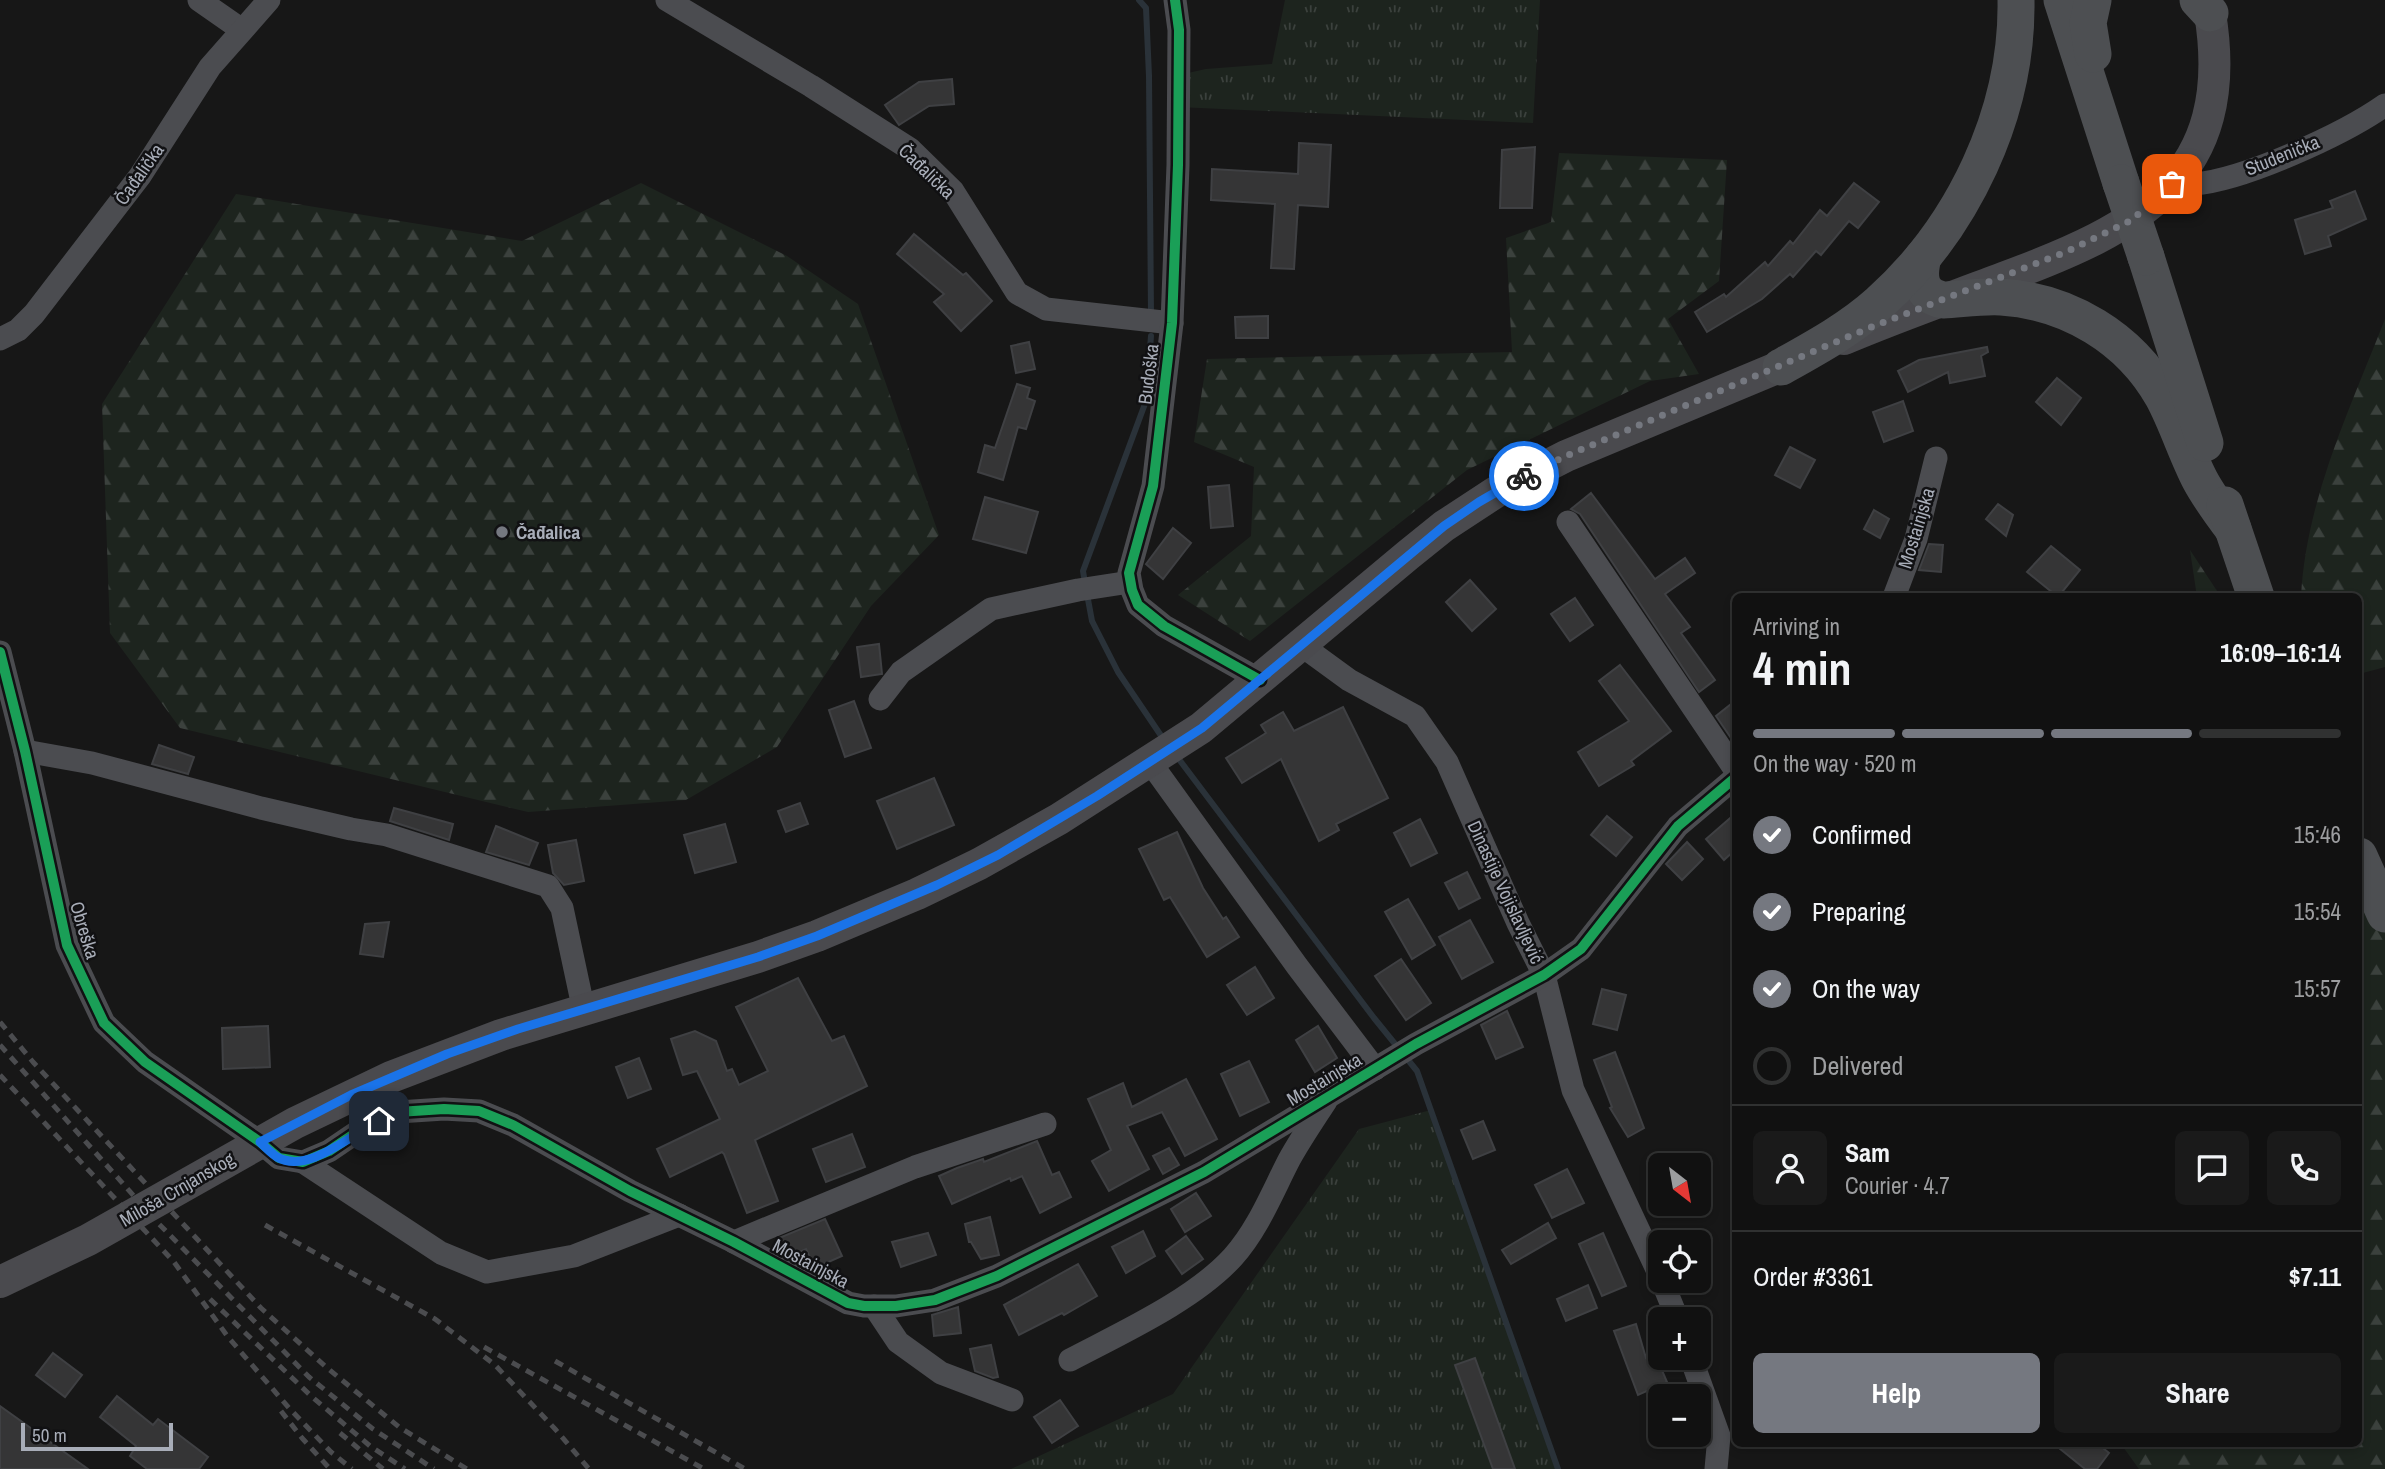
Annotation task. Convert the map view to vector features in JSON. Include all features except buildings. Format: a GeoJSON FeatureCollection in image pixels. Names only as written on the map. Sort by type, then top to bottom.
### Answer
{"type":"FeatureCollection","features":[{"type":"Feature","properties":{"kind":"main road"},"geometry":{"type":"LineString","coordinates":[[1781,367],[1822,345],[1861,318],[1896,287],[1923,257],[1964,196],[1992,135],[2010,70],[2017,0]]}},
{"type":"Feature","properties":{"kind":"main road"},"geometry":{"type":"LineString","coordinates":[[2062,0],[2255,593]]}},
{"type":"Feature","properties":{"kind":"main road"},"geometry":{"type":"LineString","coordinates":[[2093,0],[2089,16],[2089,37],[2119,176]]}},
{"type":"Feature","properties":{"kind":"main road"},"geometry":{"type":"LineString","coordinates":[[1260,680],[1444,526],[1496,492],[1566,456],[1869,328],[2029,268],[2110,232],[2143,211],[2172,184],[2186,164],[2199,141],[2212,101],[2215,54],[2205,4]]}},
{"type":"Feature","properties":{"kind":"main road"},"geometry":{"type":"LineString","coordinates":[[1923,257],[1919,272],[1921,285],[1930,296],[1943,300],[1999,296],[2025,299],[2071,313],[2106,334],[2130,354],[2153,381],[2199,479],[2233,528]]}},
{"type":"Feature","properties":{"kind":"main road","name":"Miloša Crnjanskog"},"geometry":{"type":"LineString","coordinates":[[0,1282],[88,1240],[260,1142],[411,1068],[501,1035],[779,950],[917,894],[998,855],[1156,758],[1194,733],[1260,680]]}},
{"type":"Feature","properties":{"kind":"main road"},"geometry":{"type":"LineString","coordinates":[[2362,863],[2385,914]]}},
{"type":"Feature","properties":{"kind":"street"},"geometry":{"type":"LineString","coordinates":[[199,0],[242,30]]}},
{"type":"Feature","properties":{"kind":"street","name":"Čađalička"},"geometry":{"type":"LineString","coordinates":[[0,339],[18,330],[34,314],[140,176],[210,67],[270,0]]}},
{"type":"Feature","properties":{"kind":"street","name":"Čađalička"},"geometry":{"type":"LineString","coordinates":[[667,0],[910,149],[953,191],[1017,293],[1046,309],[1172,323]]}},
{"type":"Feature","properties":{"kind":"street","name":"Budoška"},"geometry":{"type":"LineString","coordinates":[[1119,583],[1129,573],[1153,486],[1172,323],[1178,153],[1179,30],[1175,0]]}},
{"type":"Feature","properties":{"kind":"street","name":"Studenička"},"geometry":{"type":"LineString","coordinates":[[2172,184],[2203,182],[2273,160],[2360,122],[2385,105]]}},
{"type":"Feature","properties":{"kind":"street","name":"Mostainjska"},"geometry":{"type":"LineString","coordinates":[[1896,593],[1916,539],[1936,458]]}},
{"type":"Feature","properties":{"kind":"street"},"geometry":{"type":"LineString","coordinates":[[1568,522],[1732,768]]}},
{"type":"Feature","properties":{"kind":"street"},"geometry":{"type":"LineString","coordinates":[[880,699],[901,672],[990,609],[1119,583],[1138,605],[1164,626],[1260,680]]}},
{"type":"Feature","properties":{"kind":"street","name":"Dinastije Vojislavljević"},"geometry":{"type":"LineString","coordinates":[[1301,645],[1349,680],[1415,716],[1447,762],[1518,923],[1544,975],[1573,1090],[1648,1249]]}},
{"type":"Feature","properties":{"kind":"street","name":"Obreška"},"geometry":{"type":"LineString","coordinates":[[0,652],[68,945],[104,1023],[145,1062],[260,1142]]}},
{"type":"Feature","properties":{"kind":"street"},"geometry":{"type":"LineString","coordinates":[[25,751],[92,763],[351,830],[387,835],[548,886],[562,908],[584,1011]]}},
{"type":"Feature","properties":{"kind":"street"},"geometry":{"type":"LineString","coordinates":[[1156,758],[1297,966],[1379,1067]]}},
{"type":"Feature","properties":{"kind":"street"},"geometry":{"type":"LineString","coordinates":[[1544,975],[1581,949],[1678,826],[1732,778]]}},
{"type":"Feature","properties":{"kind":"street","name":"Mostainjska"},"geometry":{"type":"LineString","coordinates":[[303,1162],[329,1151],[360,1130],[398,1112],[444,1109],[479,1111],[513,1125],[629,1191],[734,1242],[848,1303],[896,1306],[935,1300],[997,1276],[1204,1172],[1416,1044],[1544,975]]}},
{"type":"Feature","properties":{"kind":"street"},"geometry":{"type":"LineString","coordinates":[[1070,1360],[1147,1320],[1204,1282],[1232,1258],[1254,1228],[1291,1157],[1327,1098]]}},
{"type":"Feature","properties":{"kind":"street"},"geometry":{"type":"LineString","coordinates":[[734,1242],[915,1167],[1045,1124]]}},
{"type":"Feature","properties":{"kind":"street"},"geometry":{"type":"LineString","coordinates":[[260,1142],[279,1158],[303,1162],[441,1253],[487,1272],[575,1256],[679,1215]]}},
{"type":"Feature","properties":{"kind":"street"},"geometry":{"type":"LineString","coordinates":[[874,1306],[898,1342],[941,1373],[1012,1400]]}},
{"type":"Feature","properties":{"kind":"street"},"geometry":{"type":"LineString","coordinates":[[1695,1370],[1718,1436],[1716,1469]]}},
{"type":"Feature","properties":{"kind":"green space"},"geometry":{"type":"Polygon","coordinates":[[[1285,0],[1540,0],[1533,123],[1179,107],[1179,75],[1206,69],[1272,64],[1285,0]]]}},
{"type":"Feature","properties":{"kind":"green space"},"geometry":{"type":"Polygon","coordinates":[[[1559,153],[1727,160],[1719,281],[1668,319],[1699,374],[1650,381],[1467,470],[1250,641],[1178,595],[1251,536],[1254,467],[1194,442],[1207,359],[1512,352],[1506,238],[1551,222],[1559,153]]]}},
{"type":"Feature","properties":{"kind":"green space"},"geometry":{"type":"Polygon","coordinates":[[[641,183],[787,256],[858,304],[939,535],[871,606],[777,747],[686,800],[528,812],[180,728],[110,633],[102,404],[236,194],[522,241],[641,183]]]}},
{"type":"Feature","properties":{"kind":"green space"},"geometry":{"type":"Polygon","coordinates":[[[2385,319],[2385,667],[2362,673],[2362,593],[2301,593],[2311,525],[2344,421],[2385,319]]]}},
{"type":"Feature","properties":{"kind":"green space"},"geometry":{"type":"Polygon","coordinates":[[[2190,550],[2218,593],[2196,593],[2190,550]]]}},
{"type":"Feature","properties":{"kind":"green space"},"geometry":{"type":"Polygon","coordinates":[[[2362,854],[2385,907],[2385,1469],[2139,1469],[2123,1447],[2362,1447],[2362,854]]]}},
{"type":"Feature","properties":{"kind":"green space"},"geometry":{"type":"Polygon","coordinates":[[[1431,1110],[1558,1469],[1011,1469],[1173,1394],[1359,1129],[1431,1110]]]}},
{"type":"Feature","properties":{"kind":"waterway"},"geometry":{"type":"LineString","coordinates":[[1139,0],[1146,8],[1149,76],[1151,314]]}},
{"type":"Feature","properties":{"kind":"waterway"},"geometry":{"type":"LineString","coordinates":[[1085,583],[1083,571],[1146,401],[1151,336]]}},
{"type":"Feature","properties":{"kind":"waterway"},"geometry":{"type":"LineString","coordinates":[[1087,594],[1092,621],[1118,672],[1164,740]]}},
{"type":"Feature","properties":{"kind":"waterway"},"geometry":{"type":"LineString","coordinates":[[1175,754],[1417,1071],[1558,1469]]}},
{"type":"Feature","properties":{"kind":"railway"},"geometry":{"type":"LineString","coordinates":[[0,1022],[33,1062],[261,1308],[326,1367],[399,1427],[467,1469]]}},
{"type":"Feature","properties":{"kind":"railway"},"geometry":{"type":"LineString","coordinates":[[0,1045],[156,1221],[309,1377],[373,1429],[434,1469]]}},
{"type":"Feature","properties":{"kind":"railway"},"geometry":{"type":"LineString","coordinates":[[0,1075],[174,1262],[228,1337],[289,1408],[331,1452],[352,1469]]}},
{"type":"Feature","properties":{"kind":"railway"},"geometry":{"type":"LineString","coordinates":[[265,1225],[435,1319],[495,1365],[589,1469]]}},
{"type":"Feature","properties":{"kind":"railway"},"geometry":{"type":"LineString","coordinates":[[210,1299],[311,1396],[370,1446],[405,1469]]}},
{"type":"Feature","properties":{"kind":"railway"},"geometry":{"type":"LineString","coordinates":[[484,1347],[704,1469]]}},
{"type":"Feature","properties":{"kind":"railway"},"geometry":{"type":"LineString","coordinates":[[555,1361],[745,1469]]}},
{"type":"Feature","properties":{"kind":"railway"},"geometry":{"type":"LineString","coordinates":[[281,1411],[330,1469]]}},
{"type":"Feature","properties":{"kind":"railway"},"geometry":{"type":"LineString","coordinates":[[340,1433],[383,1469]]}},
{"type":"Feature","properties":{"kind":"cycle path"},"geometry":{"type":"LineString","coordinates":[[1175,0],[1179,30],[1178,165],[1172,323],[1153,486],[1129,573],[1138,605],[1164,626],[1260,680]]}},
{"type":"Feature","properties":{"kind":"cycle path"},"geometry":{"type":"LineString","coordinates":[[0,652],[25,751],[67,945],[104,1023],[145,1062],[279,1158],[303,1162],[329,1151],[360,1130],[398,1112],[444,1109],[479,1111],[513,1125],[630,1191],[734,1242],[848,1303],[864,1306],[896,1306],[935,1300],[997,1276],[1204,1172],[1416,1044],[1544,975],[1581,949],[1678,826],[1732,780]]}},
{"type":"Feature","properties":{"kind":"way so far"},"geometry":{"type":"LineString","coordinates":[[1524,476],[1869,328],[2066,252],[2128,222],[2172,184]]}},
{"type":"Feature","properties":{"kind":"place","name":"Čađalica"},"geometry":{"type":"Point","coordinates":[502,532]}},
{"type":"Feature","properties":{"kind":"route"},"geometry":{"type":"LineString","coordinates":[[379,1121],[329,1151],[303,1162],[279,1158],[260,1142],[351,1095],[447,1054],[518,1029],[758,957],[817,936],[937,885],[998,855],[1097,796],[1202,728],[1444,526],[1524,476]]}}]}
